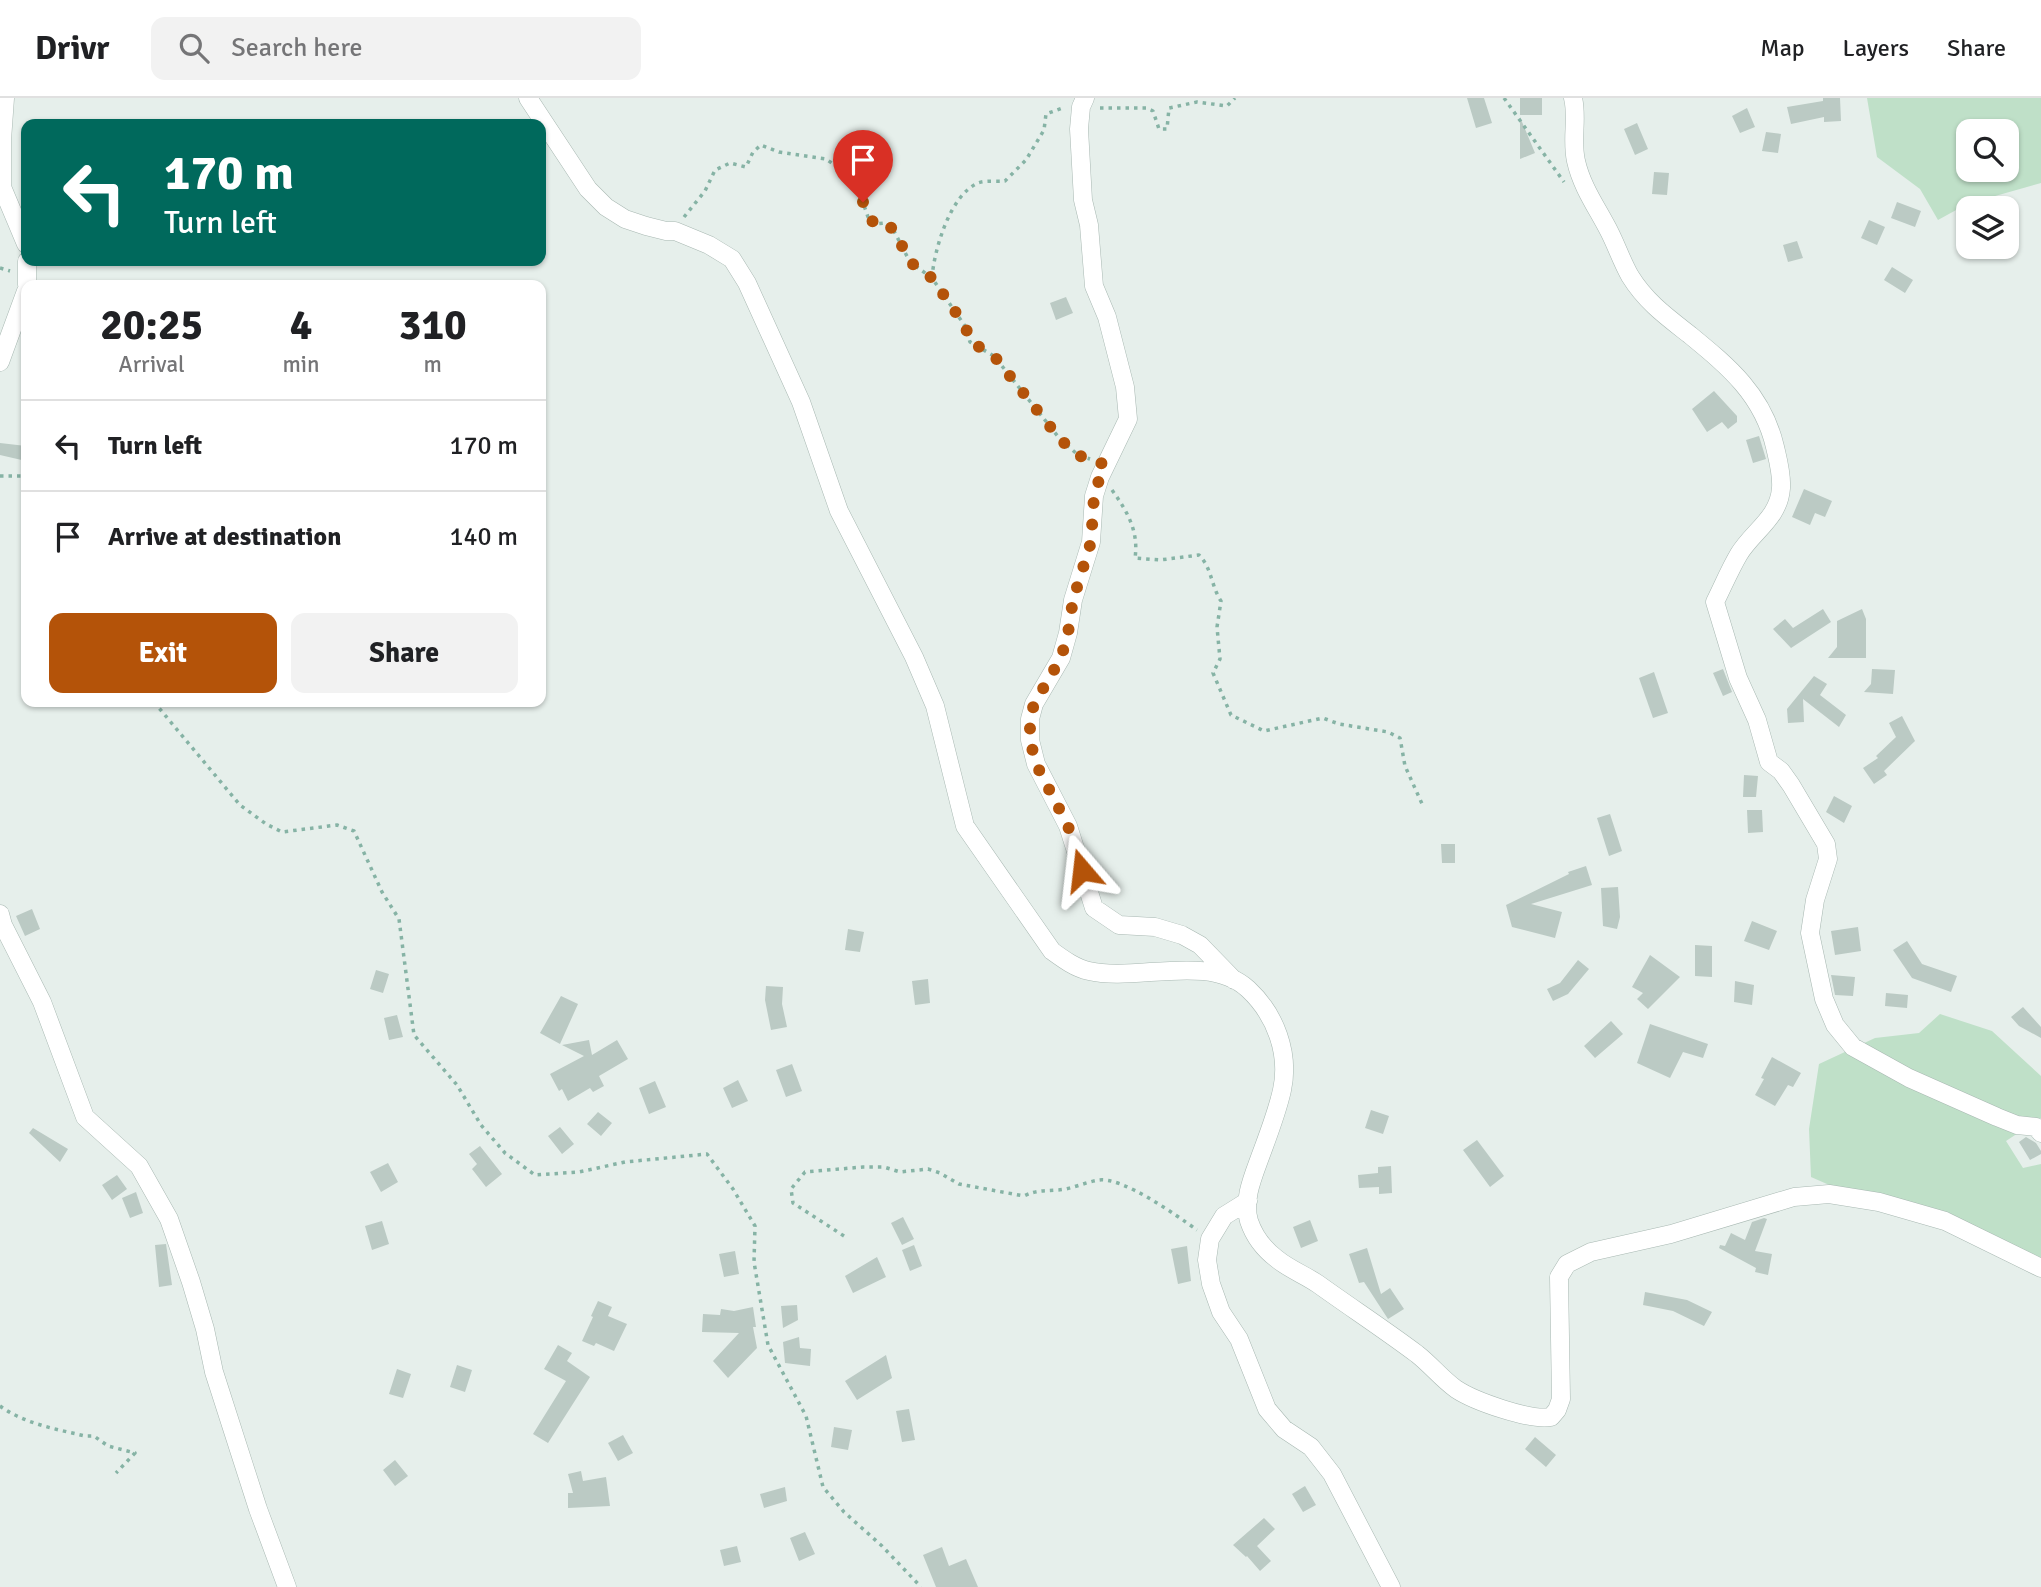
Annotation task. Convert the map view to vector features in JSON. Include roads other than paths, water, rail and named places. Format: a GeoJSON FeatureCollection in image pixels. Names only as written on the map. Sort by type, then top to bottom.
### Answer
{"type":"FeatureCollection","features":[{"type":"Feature","properties":{"kind":"street"},"geometry":{"type":"LineString","coordinates":[[5,98],[2,187],[21,232]]}},
{"type":"Feature","properties":{"kind":"street"},"geometry":{"type":"LineString","coordinates":[[527,98],[541,119]]}},
{"type":"Feature","properties":{"kind":"street"},"geometry":{"type":"LineString","coordinates":[[1573,98],[1576,107],[1575,159],[1583,184],[1631,277],[1643,297],[1664,317],[1736,374],[1757,400],[1772,435],[1781,489],[1776,510],[1739,553],[1716,602],[1738,678],[1757,720],[1769,762],[1781,771],[1791,785],[1826,844],[1828,859],[1815,900],[1810,933],[1824,999],[1835,1025],[1853,1047],[1909,1078],[2017,1125],[2036,1127],[2041,1133]]}},
{"type":"Feature","properties":{"kind":"street"},"geometry":{"type":"LineString","coordinates":[[1083,103],[1079,129],[1083,200],[1089,225],[1094,286],[1107,317],[1125,387],[1129,419],[1104,464],[1094,496],[1091,542],[1073,600],[1068,633],[1061,658],[1034,704],[1030,719],[1030,740],[1036,764],[1068,826],[1094,908],[1119,925],[1155,927],[1182,935],[1200,945],[1234,980],[1247,988],[1268,1013],[1280,1037],[1282,1088],[1251,1181],[1246,1208],[1254,1233],[1276,1259],[1316,1283],[1418,1355],[1458,1390],[1508,1411],[1541,1419],[1551,1417],[1561,1399],[1559,1277],[1567,1264],[1591,1252],[1671,1234],[1794,1198],[1829,1194],[1879,1202],[1945,1222],[2041,1268]]}},
{"type":"Feature","properties":{"kind":"street"},"geometry":{"type":"LineString","coordinates":[[546,126],[588,189],[606,207],[635,223],[675,231],[709,245],[732,259],[747,283],[801,402],[839,511],[914,657],[935,706],[965,826],[1039,935],[1052,951],[1085,970],[1132,974],[1197,970],[1234,980]]}},
{"type":"Feature","properties":{"kind":"street"},"geometry":{"type":"LineString","coordinates":[[0,362],[21,305]]}},
{"type":"Feature","properties":{"kind":"street"},"geometry":{"type":"LineString","coordinates":[[0,914],[48,1015],[85,1117],[139,1166],[169,1219],[205,1329],[214,1373],[258,1510],[287,1587]]}},
{"type":"Feature","properties":{"kind":"street"},"geometry":{"type":"LineString","coordinates":[[1248,1201],[1224,1216],[1210,1239],[1207,1260],[1211,1284],[1222,1312],[1240,1339],[1267,1409],[1284,1429],[1311,1447],[1332,1474],[1391,1587]]}}]}
